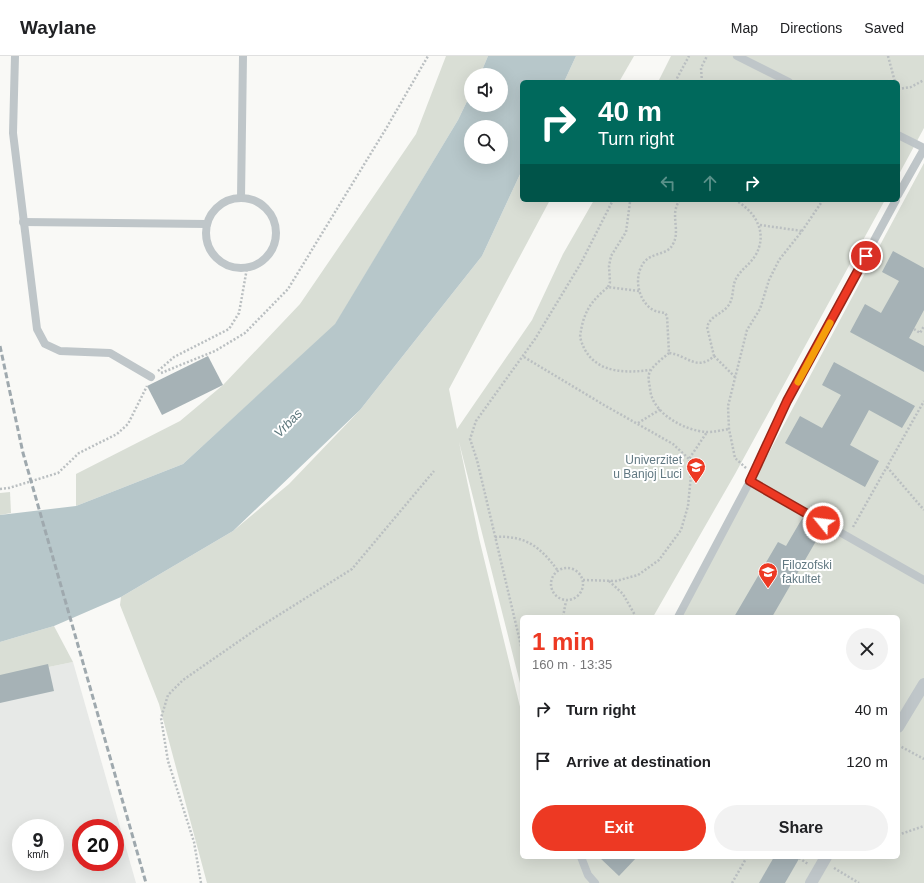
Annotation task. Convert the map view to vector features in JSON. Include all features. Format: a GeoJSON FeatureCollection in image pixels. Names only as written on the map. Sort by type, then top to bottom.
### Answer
{"type":"FeatureCollection","features":[{"type":"Feature","properties":{"kind":"street"},"geometry":{"type":"LineString","coordinates":[[900,724],[924,684]]}},
{"type":"Feature","properties":{"kind":"street"},"geometry":{"type":"LineString","coordinates":[[811,883],[824,860]]}},
{"type":"Feature","properties":{"kind":"lane"},"geometry":{"type":"LineString","coordinates":[[16,56],[13,133],[22,222],[37,329],[45,344],[60,351],[110,353],[151,377]]}},
{"type":"Feature","properties":{"kind":"lane"},"geometry":{"type":"LineString","coordinates":[[241,198],[244,56]]}},
{"type":"Feature","properties":{"kind":"lane"},"geometry":{"type":"LineString","coordinates":[[737,56],[785,80]]}},
{"type":"Feature","properties":{"kind":"lane"},"geometry":{"type":"LineString","coordinates":[[900,136],[924,148],[900,191]]}},
{"type":"Feature","properties":{"kind":"lane"},"geometry":{"type":"LineString","coordinates":[[241,198],[252,200],[263,205],[275,224],[276,236],[270,252],[258,264],[247,268],[236,268],[225,264],[216,257],[209,248],[206,236],[207,224],[211,214],[219,205],[229,200],[241,198]]}},
{"type":"Feature","properties":{"kind":"lane"},"geometry":{"type":"LineString","coordinates":[[679,615],[751,478],[787,401],[895,202]]}},
{"type":"Feature","properties":{"kind":"lane"},"geometry":{"type":"LineString","coordinates":[[22,222],[207,224]]}},
{"type":"Feature","properties":{"kind":"lane"},"geometry":{"type":"LineString","coordinates":[[751,478],[848,537],[924,580]]}},
{"type":"Feature","properties":{"kind":"lane"},"geometry":{"type":"LineString","coordinates":[[582,859],[588,875],[595,883]]}},
{"type":"Feature","properties":{"kind":"path"},"geometry":{"type":"LineString","coordinates":[[151,377],[215,352],[245,333],[288,289],[387,127],[428,56]]}},
{"type":"Feature","properties":{"kind":"path"},"geometry":{"type":"LineString","coordinates":[[676,80],[689,56]]}},
{"type":"Feature","properties":{"kind":"path"},"geometry":{"type":"LineString","coordinates":[[702,80],[701,68],[707,56]]}},
{"type":"Feature","properties":{"kind":"path"},"geometry":{"type":"LineString","coordinates":[[888,56],[894,80]]}},
{"type":"Feature","properties":{"kind":"path"},"geometry":{"type":"LineString","coordinates":[[900,89],[910,87],[924,80]]}},
{"type":"Feature","properties":{"kind":"path"},"geometry":{"type":"LineString","coordinates":[[520,642],[477,460],[470,439],[476,421],[524,357],[581,263],[612,202]]}},
{"type":"Feature","properties":{"kind":"path"},"geometry":{"type":"LineString","coordinates":[[630,202],[626,232],[611,256],[609,266],[610,282],[608,288],[591,302],[580,336],[585,349],[596,361],[612,371],[627,373],[650,370]]}},
{"type":"Feature","properties":{"kind":"path"},"geometry":{"type":"LineString","coordinates":[[669,353],[667,316],[665,313],[652,309],[642,298],[639,291],[639,274],[645,262],[653,255],[670,250],[674,244],[677,234],[675,210],[679,202]]}},
{"type":"Feature","properties":{"kind":"path"},"geometry":{"type":"LineString","coordinates":[[736,377],[714,356],[707,327],[708,323],[714,316],[726,308],[732,301],[735,280],[756,255],[758,249],[761,234],[760,225],[752,213],[738,202]]}},
{"type":"Feature","properties":{"kind":"path"},"geometry":{"type":"LineString","coordinates":[[751,478],[735,458],[729,429],[728,406],[747,330],[760,309],[769,280],[779,260],[802,231],[822,202]]}},
{"type":"Feature","properties":{"kind":"path"},"geometry":{"type":"LineString","coordinates":[[760,225],[802,231]]}},
{"type":"Feature","properties":{"kind":"path"},"geometry":{"type":"LineString","coordinates":[[0,489],[9,488],[58,473],[79,453],[117,434],[128,424],[151,377],[174,357],[229,329],[239,313],[247,268]]}},
{"type":"Feature","properties":{"kind":"path"},"geometry":{"type":"LineString","coordinates":[[608,288],[639,291]]}},
{"type":"Feature","properties":{"kind":"path"},"geometry":{"type":"LineString","coordinates":[[914,329],[920,333],[924,326]]}},
{"type":"Feature","properties":{"kind":"path"},"geometry":{"type":"LineString","coordinates":[[714,356],[707,362],[698,363],[676,354],[669,353],[650,370],[648,377],[650,391],[654,403],[682,426],[707,432],[729,429]]}},
{"type":"Feature","properties":{"kind":"path"},"geometry":{"type":"LineString","coordinates":[[524,357],[604,406],[673,444],[689,459]]}},
{"type":"Feature","properties":{"kind":"path"},"geometry":{"type":"LineString","coordinates":[[848,537],[924,401]]}},
{"type":"Feature","properties":{"kind":"path"},"geometry":{"type":"LineString","coordinates":[[637,423],[660,409]]}},
{"type":"Feature","properties":{"kind":"path"},"geometry":{"type":"LineString","coordinates":[[583,580],[616,581],[638,574],[659,560],[671,547],[681,530],[688,506],[690,475],[689,459],[707,432]]}},
{"type":"Feature","properties":{"kind":"path"},"geometry":{"type":"LineString","coordinates":[[887,467],[924,510]]}},
{"type":"Feature","properties":{"kind":"path"},"geometry":{"type":"LineString","coordinates":[[201,883],[194,842],[168,761],[161,718],[168,695],[183,680],[258,628],[352,569],[434,471]]}},
{"type":"Feature","properties":{"kind":"path"},"geometry":{"type":"LineString","coordinates":[[495,537],[511,536],[525,540],[535,546],[558,571]]}},
{"type":"Feature","properties":{"kind":"path"},"geometry":{"type":"LineString","coordinates":[[565,568],[571,568],[576,571],[583,580],[583,585],[579,595],[566,601],[556,597],[551,588],[552,577],[558,571],[565,568]]}},
{"type":"Feature","properties":{"kind":"path"},"geometry":{"type":"LineString","coordinates":[[608,581],[623,594],[635,615]]}},
{"type":"Feature","properties":{"kind":"path"},"geometry":{"type":"LineString","coordinates":[[563,615],[566,601]]}},
{"type":"Feature","properties":{"kind":"path"},"geometry":{"type":"LineString","coordinates":[[900,746],[924,759]]}},
{"type":"Feature","properties":{"kind":"path"},"geometry":{"type":"LineString","coordinates":[[900,834],[924,826]]}},
{"type":"Feature","properties":{"kind":"path"},"geometry":{"type":"LineString","coordinates":[[732,883],[746,859]]}},
{"type":"Feature","properties":{"kind":"path"},"geometry":{"type":"LineString","coordinates":[[824,860],[859,883]]}},
{"type":"Feature","properties":{"kind":"shaded area"},"geometry":{"type":"Polygon","coordinates":[[[446,56],[488,56],[483,68],[464,68],[464,108],[458,120],[335,325],[183,464],[76,506],[76,474],[180,421],[223,385],[300,304],[416,134],[446,56]]]}},
{"type":"Feature","properties":{"kind":"shaded area"},"geometry":{"type":"Polygon","coordinates":[[[576,56],[634,56],[620,80],[565,80],[576,56]]]}},
{"type":"Feature","properties":{"kind":"shaded area"},"geometry":{"type":"Polygon","coordinates":[[[671,56],[924,56],[924,128],[900,172],[900,80],[659,80],[671,56]]]}},
{"type":"Feature","properties":{"kind":"shaded area"},"geometry":{"type":"Polygon","coordinates":[[[924,163],[924,883],[207,883],[159,704],[120,605],[121,597],[233,531],[289,484],[360,410],[482,256],[520,174],[520,202],[549,202],[449,389],[457,429],[532,320],[563,254],[593,202],[884,202],[735,474],[654,615],[520,615],[520,683],[459,442],[479,538],[520,707],[520,859],[900,859],[900,615],[682,615],[924,163]]]}},
{"type":"Feature","properties":{"kind":"shaded area"},"geometry":{"type":"Polygon","coordinates":[[[10,492],[11,513],[0,515],[0,493],[10,492]]]}},
{"type":"Feature","properties":{"kind":"shaded area"},"geometry":{"type":"Polygon","coordinates":[[[54,626],[73,662],[0,677],[0,642],[54,626]]]}},
{"type":"Feature","properties":{"kind":"shaded area"},"geometry":{"type":"Polygon","coordinates":[[[73,662],[118,819],[72,819],[72,871],[124,871],[124,841],[136,883],[0,883],[0,677],[73,662]]]}},
{"type":"Feature","properties":{"kind":"water","name":"Vrbas"},"geometry":{"type":"Polygon","coordinates":[[[488,56],[576,56],[565,80],[520,80],[520,174],[482,256],[360,410],[233,531],[121,597],[54,626],[0,642],[0,515],[76,506],[183,464],[335,324],[458,120],[464,108],[464,112],[508,112],[508,68],[483,68],[488,56]]]}},
{"type":"Feature","properties":{"kind":"building"},"geometry":{"type":"Polygon","coordinates":[[[893,251],[924,268],[924,310],[909,338],[924,346],[924,372],[850,332],[865,304],[881,313],[899,281],[882,272],[893,251]]]}},
{"type":"Feature","properties":{"kind":"building"},"geometry":{"type":"Polygon","coordinates":[[[208,356],[223,385],[162,415],[147,386],[208,356]]]}},
{"type":"Feature","properties":{"kind":"building"},"geometry":{"type":"Polygon","coordinates":[[[834,362],[915,406],[902,428],[869,410],[850,445],[879,461],[865,487],[785,443],[800,416],[822,428],[841,395],[822,385],[834,362]]]}},
{"type":"Feature","properties":{"kind":"building"},"geometry":{"type":"Polygon","coordinates":[[[803,517],[823,529],[773,615],[735,615],[778,542],[786,546],[803,517]]]}},
{"type":"Feature","properties":{"kind":"building"},"geometry":{"type":"Polygon","coordinates":[[[48,664],[54,691],[0,703],[0,675],[48,664]]]}},
{"type":"Feature","properties":{"kind":"building"},"geometry":{"type":"Polygon","coordinates":[[[601,859],[635,859],[619,876],[601,859]]]}},
{"type":"Feature","properties":{"kind":"building"},"geometry":{"type":"Polygon","coordinates":[[[773,859],[799,859],[785,883],[759,883],[773,859]]]}},
{"type":"Feature","properties":{"kind":"railway"},"geometry":{"type":"LineString","coordinates":[[0,346],[23,453],[146,883]]}},
{"type":"Feature","properties":{"kind":"slow traffic"},"geometry":{"type":"LineString","coordinates":[[798,382],[830,323]]}},
{"type":"Feature","properties":{"kind":"place","name":"Univerzitet u Banjoj Luci"},"geometry":{"type":"Point","coordinates":[696,484]}},
{"type":"Feature","properties":{"kind":"place","name":"Filozofski fakultet"},"geometry":{"type":"Point","coordinates":[768,589]}},
{"type":"Feature","properties":{"kind":"route"},"geometry":{"type":"LineString","coordinates":[[823,523],[750,481],[787,401],[866,256]]}}]}
